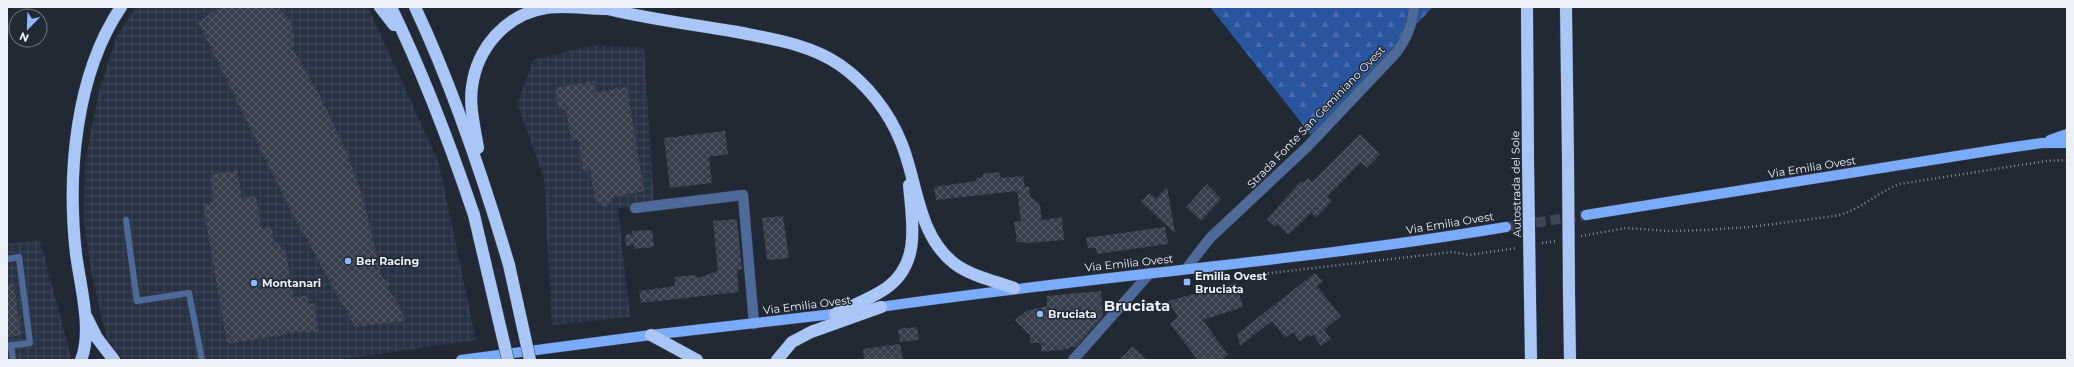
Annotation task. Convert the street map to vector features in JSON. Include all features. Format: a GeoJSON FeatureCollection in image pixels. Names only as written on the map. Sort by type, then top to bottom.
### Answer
{"type":"FeatureCollection","features":[{"type":"Feature","properties":{"kind":"highway"},"geometry":{"type":"LineString","coordinates":[[81,360],[84,353],[85,315],[76,253],[73,202],[74,158],[88,82],[98,52],[121,7]]}},
{"type":"Feature","properties":{"kind":"highway"},"geometry":{"type":"LineString","coordinates":[[380,7],[410,47]]}},
{"type":"Feature","properties":{"kind":"highway"},"geometry":{"type":"LineString","coordinates":[[391,7],[410,47],[445,131],[474,215],[504,358]]}},
{"type":"Feature","properties":{"kind":"highway"},"geometry":{"type":"LineString","coordinates":[[415,7],[445,74],[480,169],[509,265],[530,360]]}},
{"type":"Feature","properties":{"kind":"highway","name":"Autostrada del Sole"},"geometry":{"type":"LineString","coordinates":[[1527,7],[1531,360]]}},
{"type":"Feature","properties":{"kind":"highway"},"geometry":{"type":"LineString","coordinates":[[1566,7],[1570,360]]}},
{"type":"Feature","properties":{"kind":"highway"},"geometry":{"type":"LineString","coordinates":[[480,169],[473,115],[472,88],[475,69],[483,52],[491,40],[513,21],[529,13],[547,8],[604,8],[789,43],[824,56],[851,74],[875,98],[895,127],[926,224],[934,241],[944,254],[956,265],[971,273],[1014,288]]}},
{"type":"Feature","properties":{"kind":"highway"},"geometry":{"type":"LineString","coordinates":[[834,314],[889,286],[907,264],[911,251],[912,232],[907,162]]}},
{"type":"Feature","properties":{"kind":"highway"},"geometry":{"type":"LineString","coordinates":[[777,360],[792,342],[811,332],[881,307]]}},
{"type":"Feature","properties":{"kind":"highway"},"geometry":{"type":"LineString","coordinates":[[85,315],[97,338],[114,360]]}},
{"type":"Feature","properties":{"kind":"highway"},"geometry":{"type":"LineString","coordinates":[[650,335],[697,360]]}},
{"type":"Feature","properties":{"kind":"main road"},"geometry":{"type":"LineString","coordinates":[[2042,143],[2067,134]]}},
{"type":"Feature","properties":{"kind":"main road","name":"Via Emilia Ovest"},"geometry":{"type":"LineString","coordinates":[[1586,215],[2042,143]]}},
{"type":"Feature","properties":{"kind":"main road"},"geometry":{"type":"LineString","coordinates":[[2042,143],[2067,143]]}},
{"type":"Feature","properties":{"kind":"main road","name":"Via Emilia Ovest"},"geometry":{"type":"LineString","coordinates":[[462,360],[504,358],[650,335],[834,314],[1014,288],[1433,239],[1506,227]]}},
{"type":"Feature","properties":{"kind":"street","name":"Strada Fonte San Geminiano Ovest"},"geometry":{"type":"LineString","coordinates":[[1186,269],[1210,238],[1307,146],[1396,53],[1407,37],[1412,23],[1414,7]]}},
{"type":"Feature","properties":{"kind":"street","name":"Via Emilia Ovest"},"geometry":{"type":"LineString","coordinates":[[635,208],[743,195],[754,324]]}},
{"type":"Feature","properties":{"kind":"street"},"geometry":{"type":"LineString","coordinates":[[1073,360],[1150,273]]}},
{"type":"Feature","properties":{"kind":"lane"},"geometry":{"type":"LineString","coordinates":[[126,220],[137,301],[189,293],[202,360]]}},
{"type":"Feature","properties":{"kind":"lane"},"geometry":{"type":"LineString","coordinates":[[7,259],[19,257],[30,343],[9,345],[12,360]]}},
{"type":"Feature","properties":{"kind":"path"},"geometry":{"type":"LineString","coordinates":[[1573,238],[1626,228],[1669,231],[1704,230],[1750,227],[1835,216],[1848,213],[1892,187],[1900,184],[2067,160]]}},
{"type":"Feature","properties":{"kind":"path"},"geometry":{"type":"LineString","coordinates":[[1536,244],[1558,240]]}},
{"type":"Feature","properties":{"kind":"path"},"geometry":{"type":"LineString","coordinates":[[1232,277],[1254,276],[1452,252],[1469,255],[1521,247]]}},
{"type":"Feature","properties":{"kind":"shaded area"},"geometry":{"type":"Polygon","coordinates":[[[136,7],[368,7],[439,163],[476,340],[337,360],[124,360],[107,340],[92,276],[84,221],[85,163],[98,95],[117,36],[136,7]]]}},
{"type":"Feature","properties":{"kind":"shaded area"},"geometry":{"type":"Polygon","coordinates":[[[594,45],[644,48],[654,203],[618,208],[630,317],[552,325],[544,178],[517,104],[533,60],[594,45]]]}},
{"type":"Feature","properties":{"kind":"shaded area"},"geometry":{"type":"Polygon","coordinates":[[[40,240],[71,357],[70,360],[7,360],[7,244],[40,240]]]}},
{"type":"Feature","properties":{"kind":"green space"},"geometry":{"type":"Polygon","coordinates":[[[1210,7],[1433,7],[1311,135],[1210,7]]]}},
{"type":"Feature","properties":{"kind":"building"},"geometry":{"type":"Polygon","coordinates":[[[220,7],[278,7],[290,20],[294,34],[294,51],[320,96],[348,155],[364,201],[382,278],[389,282],[389,290],[399,305],[405,321],[355,327],[292,213],[198,22],[220,7]]]}},
{"type":"Feature","properties":{"kind":"building"},"geometry":{"type":"Polygon","coordinates":[[[594,81],[595,92],[627,87],[644,191],[614,197],[606,208],[595,200],[590,170],[583,171],[578,139],[571,140],[566,109],[559,110],[555,88],[594,81]]]}},
{"type":"Feature","properties":{"kind":"building"},"geometry":{"type":"Polygon","coordinates":[[[725,131],[728,154],[709,157],[712,183],[670,188],[664,138],[725,131]]]}},
{"type":"Feature","properties":{"kind":"building"},"geometry":{"type":"Polygon","coordinates":[[[1360,134],[1380,154],[1367,168],[1361,162],[1327,197],[1332,201],[1316,218],[1311,213],[1288,235],[1278,224],[1275,227],[1267,219],[1301,181],[1303,183],[1308,178],[1312,182],[1360,134]]]}},
{"type":"Feature","properties":{"kind":"building","name":"Montanari"},"geometry":{"type":"Polygon","coordinates":[[[237,170],[242,198],[256,196],[261,228],[272,226],[274,243],[280,242],[281,250],[285,248],[294,298],[307,295],[309,304],[314,303],[319,332],[307,333],[307,331],[227,344],[203,204],[214,202],[210,175],[237,170]]]}},
{"type":"Feature","properties":{"kind":"building"},"geometry":{"type":"Polygon","coordinates":[[[999,172],[1000,178],[1023,176],[1025,187],[1029,187],[1030,196],[1040,205],[1042,220],[1062,217],[1064,240],[1029,243],[1017,242],[1014,222],[1021,221],[1017,191],[936,200],[934,187],[976,181],[976,178],[983,177],[983,174],[999,172]]]}},
{"type":"Feature","properties":{"kind":"building"},"geometry":{"type":"Polygon","coordinates":[[[1207,184],[1221,199],[1201,221],[1186,207],[1207,184]]]}},
{"type":"Feature","properties":{"kind":"building"},"geometry":{"type":"Polygon","coordinates":[[[1167,187],[1175,233],[1141,202],[1149,193],[1156,199],[1167,187]]]}},
{"type":"Feature","properties":{"kind":"building"},"geometry":{"type":"Polygon","coordinates":[[[783,216],[789,258],[767,260],[762,218],[783,216]]]}},
{"type":"Feature","properties":{"kind":"building"},"geometry":{"type":"Polygon","coordinates":[[[737,219],[742,269],[737,270],[739,292],[641,303],[639,291],[675,286],[674,277],[696,275],[697,278],[718,271],[713,221],[737,219]]]}},
{"type":"Feature","properties":{"kind":"building"},"geometry":{"type":"Polygon","coordinates":[[[1165,227],[1168,244],[1097,254],[1096,248],[1088,248],[1086,238],[1165,227]]]}},
{"type":"Feature","properties":{"kind":"building"},"geometry":{"type":"Polygon","coordinates":[[[652,230],[654,247],[634,249],[634,245],[626,246],[625,235],[633,234],[632,231],[652,230]]]}},
{"type":"Feature","properties":{"kind":"building"},"geometry":{"type":"Polygon","coordinates":[[[1315,273],[1323,282],[1317,286],[1341,316],[1324,330],[1331,339],[1321,346],[1313,334],[1310,337],[1308,335],[1300,341],[1293,332],[1285,338],[1272,321],[1240,346],[1237,334],[1315,273]]]}},
{"type":"Feature","properties":{"kind":"building"},"geometry":{"type":"Polygon","coordinates":[[[1236,283],[1243,307],[1203,320],[1228,355],[1221,360],[1198,360],[1170,324],[1178,317],[1168,301],[1236,283]]]}},
{"type":"Feature","properties":{"kind":"building"},"geometry":{"type":"Polygon","coordinates":[[[7,284],[14,284],[21,335],[7,337],[7,284]]]}},
{"type":"Feature","properties":{"kind":"building"},"geometry":{"type":"Polygon","coordinates":[[[1101,291],[1103,316],[1076,347],[1041,352],[1041,343],[1030,343],[1030,336],[1015,320],[1026,311],[1047,306],[1047,296],[1101,291]]]}},
{"type":"Feature","properties":{"kind":"building"},"geometry":{"type":"Polygon","coordinates":[[[917,327],[919,340],[900,342],[898,329],[917,327]]]}},
{"type":"Feature","properties":{"kind":"building"},"geometry":{"type":"Polygon","coordinates":[[[900,344],[903,360],[864,360],[863,349],[900,344]]]}},
{"type":"Feature","properties":{"kind":"building"},"geometry":{"type":"Polygon","coordinates":[[[1133,346],[1147,360],[1119,360],[1133,346]]]}},
{"type":"Feature","properties":{"kind":"tunnel"},"geometry":{"type":"LineString","coordinates":[[1506,227],[1586,215]]}},
{"type":"Feature","properties":{"kind":"place","name":"Ber Racing"},"geometry":{"type":"Point","coordinates":[348,261]}},
{"type":"Feature","properties":{"kind":"place","name":"Emilia Ovest Bruciata"},"geometry":{"type":"Point","coordinates":[1187,282]}},
{"type":"Feature","properties":{"kind":"place","name":"Montanari"},"geometry":{"type":"Point","coordinates":[254,283]}},
{"type":"Feature","properties":{"kind":"place","name":"Bruciata"},"geometry":{"type":"Point","coordinates":[1040,314]}},
{"type":"Feature","properties":{"kind":"district","name":"Bruciata"},"geometry":{"type":"Point","coordinates":[1137,305]}}]}
